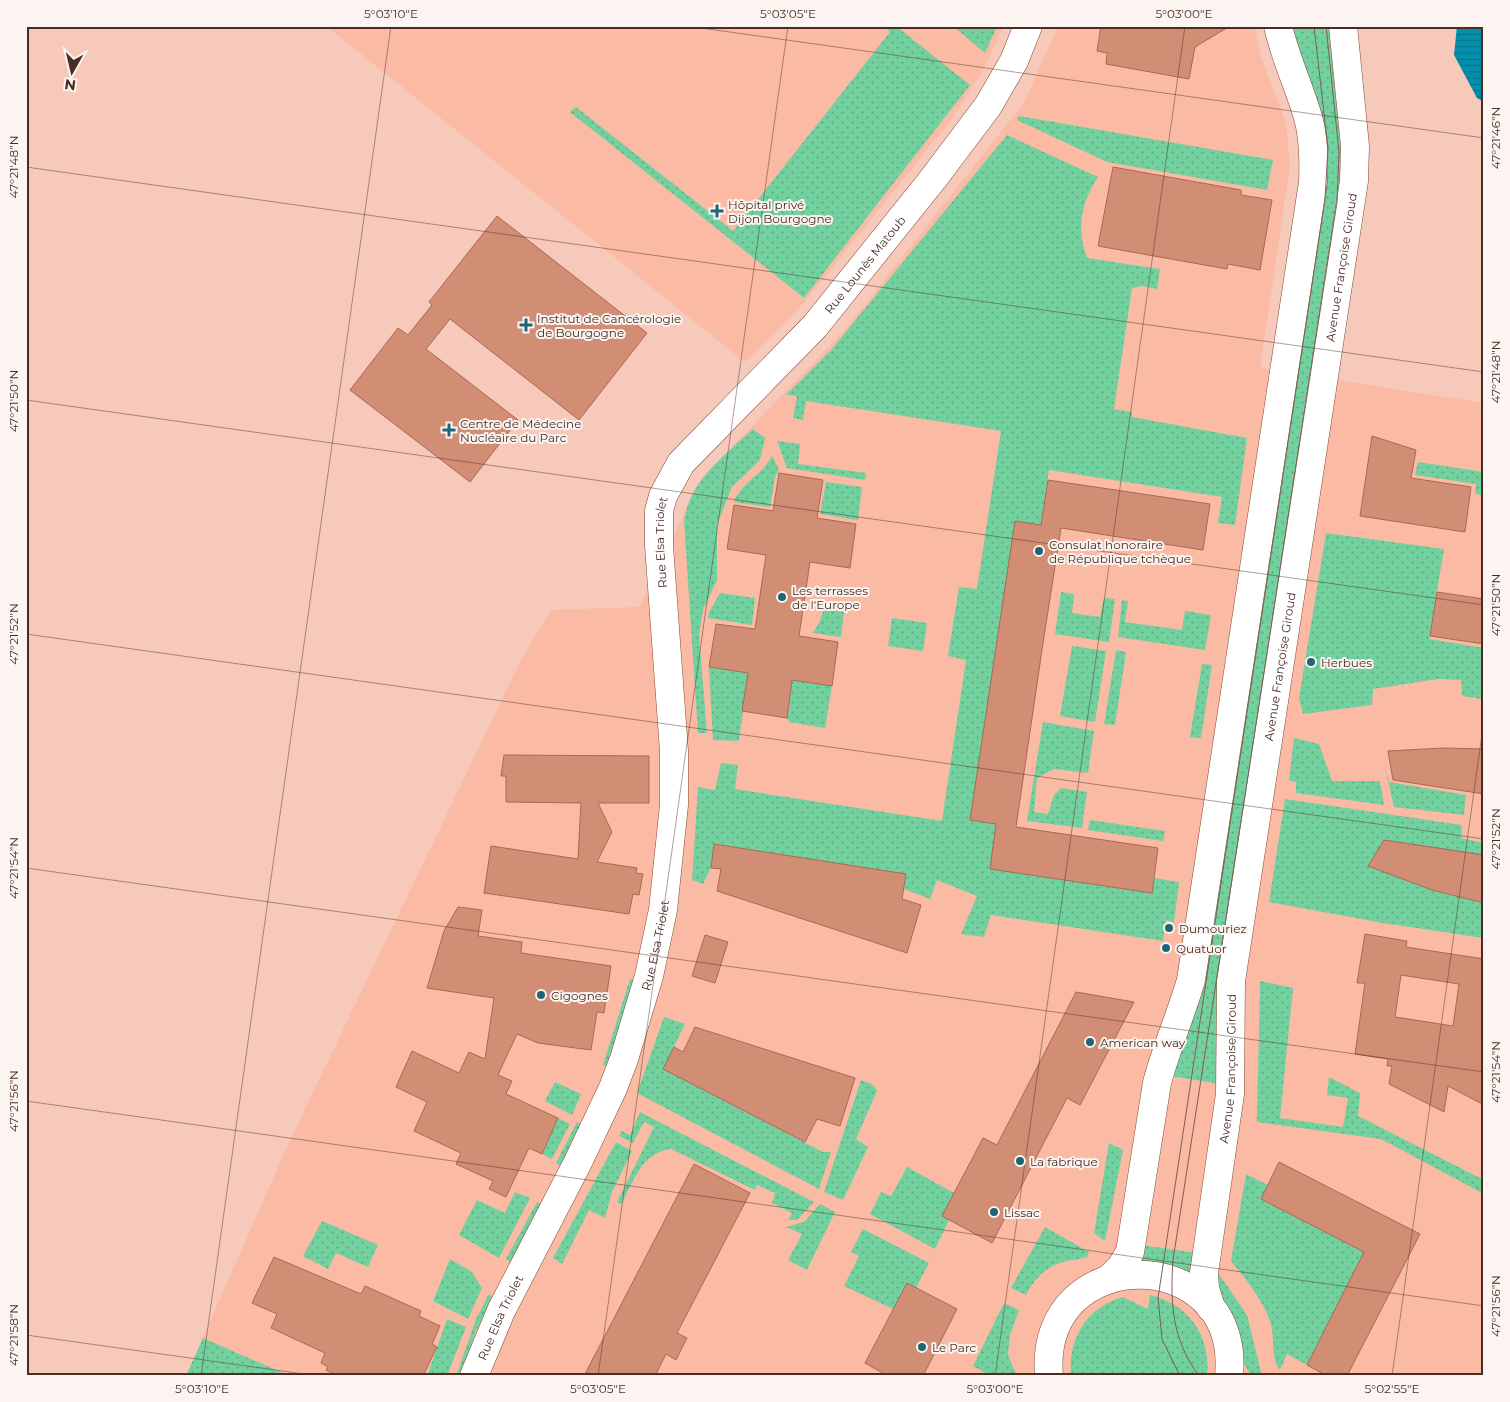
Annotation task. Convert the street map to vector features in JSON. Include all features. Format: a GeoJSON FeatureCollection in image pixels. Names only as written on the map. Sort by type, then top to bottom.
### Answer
{"type":"FeatureCollection","features":[{"type":"Feature","properties":{"kind":"street","name":"Rue Lounès Matoub"},"geometry":{"type":"LineString","coordinates":[[670,481],[698,444],[816,326],[933,180],[988,106],[1014,60],[1028,26]]}},
{"type":"Feature","properties":{"kind":"street","name":"Avenue Françoise Giroud"},"geometry":{"type":"LineString","coordinates":[[1110,1278],[1121,1267],[1130,1252],[1157,1083],[1162,1064],[1183,1010],[1191,980],[1313,182],[1314,159],[1308,115],[1283,49],[1278,26]]}},
{"type":"Feature","properties":{"kind":"street","name":"Avenue Françoise Giroud"},"geometry":{"type":"LineString","coordinates":[[1211,1308],[1205,1288],[1204,1273],[1230,1094],[1231,981],[1354,181],[1354,146],[1343,26]]}},
{"type":"Feature","properties":{"kind":"street","name":"Rue Elsa Triolet"},"geometry":{"type":"LineString","coordinates":[[474,1376],[500,1310],[578,1162],[613,1088],[624,1059],[649,976],[663,910],[673,814],[674,751],[661,571],[659,511],[670,481]]}},
{"type":"Feature","properties":{"kind":"street","name":"Avenue Françoise Giroud"},"geometry":{"type":"LineString","coordinates":[[1049,1376],[1048,1359],[1053,1333],[1066,1309],[1086,1290],[1110,1278],[1135,1273],[1166,1277],[1186,1286],[1211,1308],[1222,1325],[1228,1344],[1233,1372]]}},
{"type":"Feature","properties":{"kind":"shaded area","name":"Hôpital privé Dijon Bourgogne"},"geometry":{"type":"Polygon","coordinates":[[[326,26],[1004,26],[981,74],[953,117],[803,304],[745,362],[326,26]]]}},
{"type":"Feature","properties":{"kind":"shaded area"},"geometry":{"type":"Polygon","coordinates":[[[1058,26],[1255,26],[1259,51],[1286,123],[1290,166],[1260,368],[1484,403],[1484,1376],[186,1376],[290,1140],[521,660],[551,610],[639,607],[701,479],[844,331],[1024,103],[1058,26]],[[495,938],[439,949],[434,962],[440,964],[439,969],[432,968],[427,985],[429,988],[494,998],[491,1022],[553,1045],[591,1050],[597,1012],[604,1013],[611,966],[520,957],[522,942],[495,938]]]}},
{"type":"Feature","properties":{"kind":"green space"},"geometry":{"type":"Polygon","coordinates":[[[883,26],[896,26],[970,85],[804,298],[570,112],[576,107],[733,231],[890,32],[883,26]]]}},
{"type":"Feature","properties":{"kind":"green space"},"geometry":{"type":"Polygon","coordinates":[[[953,26],[993,26],[996,29],[985,53],[953,26]]]}},
{"type":"Feature","properties":{"kind":"green space"},"geometry":{"type":"Polygon","coordinates":[[[1289,26],[1332,26],[1346,142],[1221,1084],[1170,1076],[1318,205],[1289,26]]]}},
{"type":"Feature","properties":{"kind":"green space"},"geometry":{"type":"Polygon","coordinates":[[[1019,116],[1273,160],[1267,190],[1107,162],[1017,120],[1019,116]]]}},
{"type":"Feature","properties":{"kind":"green space"},"geometry":{"type":"Polygon","coordinates":[[[1007,135],[1098,177],[1088,196],[1082,216],[1082,236],[1087,258],[1160,269],[1157,289],[1142,286],[1132,288],[1114,409],[1132,412],[1132,417],[1247,438],[1235,525],[1218,523],[1222,497],[1049,470],[990,869],[1151,893],[1154,878],[1179,882],[1174,922],[1166,920],[1163,941],[991,915],[984,937],[961,934],[977,896],[937,880],[930,899],[904,889],[906,874],[715,844],[711,868],[703,884],[692,880],[698,787],[715,790],[721,763],[738,765],[735,789],[942,821],[966,660],[948,656],[959,587],[977,589],[1001,431],[806,401],[803,420],[793,418],[797,396],[786,395],[831,350],[1007,135]]]}},
{"type":"Feature","properties":{"kind":"green space"},"geometry":{"type":"Polygon","coordinates":[[[753,429],[765,438],[760,460],[732,487],[717,525],[717,580],[703,610],[699,635],[707,733],[698,733],[684,521],[687,506],[701,481],[720,459],[753,429]]]}},
{"type":"Feature","properties":{"kind":"green space"},"geometry":{"type":"Polygon","coordinates":[[[777,441],[800,444],[798,464],[866,473],[865,480],[787,468],[777,441]]]}},
{"type":"Feature","properties":{"kind":"green space"},"geometry":{"type":"Polygon","coordinates":[[[772,455],[779,470],[775,477],[770,507],[734,502],[741,489],[764,468],[772,455]]]}},
{"type":"Feature","properties":{"kind":"green space"},"geometry":{"type":"Polygon","coordinates":[[[1418,462],[1484,472],[1481,495],[1475,494],[1476,484],[1415,475],[1418,462]]]}},
{"type":"Feature","properties":{"kind":"green space"},"geometry":{"type":"Polygon","coordinates":[[[826,482],[862,487],[858,520],[820,514],[826,482]]]}},
{"type":"Feature","properties":{"kind":"green space"},"geometry":{"type":"Polygon","coordinates":[[[1326,533],[1444,549],[1429,639],[1484,648],[1482,699],[1462,696],[1461,680],[1438,679],[1373,689],[1372,705],[1303,714],[1299,698],[1326,533]]]}},
{"type":"Feature","properties":{"kind":"green space"},"geometry":{"type":"Polygon","coordinates":[[[1061,592],[1074,594],[1072,613],[1100,617],[1104,598],[1115,599],[1109,642],[1055,634],[1061,592]]]}},
{"type":"Feature","properties":{"kind":"green space"},"geometry":{"type":"Polygon","coordinates":[[[720,593],[755,598],[752,625],[708,618],[709,612],[720,593]]]}},
{"type":"Feature","properties":{"kind":"green space"},"geometry":{"type":"Polygon","coordinates":[[[1122,600],[1128,601],[1125,622],[1182,630],[1185,611],[1211,615],[1205,650],[1118,637],[1122,600]]]}},
{"type":"Feature","properties":{"kind":"green space"},"geometry":{"type":"Polygon","coordinates":[[[824,609],[844,612],[841,637],[813,633],[824,609]]]}},
{"type":"Feature","properties":{"kind":"green space"},"geometry":{"type":"Polygon","coordinates":[[[892,618],[927,623],[923,651],[888,646],[892,618]]]}},
{"type":"Feature","properties":{"kind":"green space"},"geometry":{"type":"Polygon","coordinates":[[[1072,646],[1106,651],[1095,722],[1060,716],[1072,646]]]}},
{"type":"Feature","properties":{"kind":"green space"},"geometry":{"type":"Polygon","coordinates":[[[1116,650],[1126,652],[1115,725],[1104,724],[1116,650]]]}},
{"type":"Feature","properties":{"kind":"green space"},"geometry":{"type":"Polygon","coordinates":[[[1202,664],[1212,665],[1201,738],[1190,737],[1202,664]]]}},
{"type":"Feature","properties":{"kind":"green space"},"geometry":{"type":"Polygon","coordinates":[[[709,667],[748,673],[739,741],[713,740],[709,667]]]}},
{"type":"Feature","properties":{"kind":"green space"},"geometry":{"type":"Polygon","coordinates":[[[792,680],[832,686],[825,728],[789,722],[787,718],[792,680]]]}},
{"type":"Feature","properties":{"kind":"green space"},"geometry":{"type":"Polygon","coordinates":[[[1043,722],[1094,731],[1088,773],[1054,769],[1037,778],[1034,812],[1048,814],[1054,795],[1061,788],[1087,792],[1082,828],[1027,821],[1043,722]]]}},
{"type":"Feature","properties":{"kind":"green space"},"geometry":{"type":"Polygon","coordinates":[[[1294,738],[1319,744],[1332,781],[1380,781],[1384,805],[1296,793],[1296,782],[1289,781],[1294,738]]]}},
{"type":"Feature","properties":{"kind":"green space"},"geometry":{"type":"Polygon","coordinates":[[[1384,763],[1389,782],[1466,795],[1464,815],[1394,807],[1384,763]]]}},
{"type":"Feature","properties":{"kind":"green space"},"geometry":{"type":"Polygon","coordinates":[[[1285,799],[1462,825],[1461,838],[1484,843],[1484,855],[1384,840],[1369,866],[1432,890],[1484,903],[1484,938],[1383,923],[1269,902],[1285,799]]]}},
{"type":"Feature","properties":{"kind":"green space"},"geometry":{"type":"Polygon","coordinates":[[[1090,820],[1165,831],[1163,841],[1088,830],[1090,820]]]}},
{"type":"Feature","properties":{"kind":"green space"},"geometry":{"type":"Polygon","coordinates":[[[630,979],[635,980],[611,1068],[603,1065],[630,979]]]}},
{"type":"Feature","properties":{"kind":"green space"},"geometry":{"type":"Polygon","coordinates":[[[1260,981],[1293,988],[1280,1118],[1343,1127],[1348,1098],[1327,1095],[1329,1077],[1360,1093],[1358,1116],[1484,1180],[1484,1194],[1381,1139],[1257,1122],[1260,981]]]}},
{"type":"Feature","properties":{"kind":"green space"},"geometry":{"type":"Polygon","coordinates":[[[664,1017],[685,1024],[663,1069],[823,1152],[831,1152],[819,1189],[637,1093],[664,1017]]]}},
{"type":"Feature","properties":{"kind":"green space"},"geometry":{"type":"Polygon","coordinates":[[[861,1080],[872,1084],[877,1091],[856,1139],[868,1147],[843,1200],[824,1192],[861,1080]]]}},
{"type":"Feature","properties":{"kind":"green space"},"geometry":{"type":"Polygon","coordinates":[[[555,1082],[581,1094],[572,1115],[545,1101],[555,1082]]]}},
{"type":"Feature","properties":{"kind":"green space"},"geometry":{"type":"Polygon","coordinates":[[[640,1112],[814,1202],[797,1220],[788,1220],[792,1213],[772,1203],[775,1193],[757,1185],[755,1190],[671,1149],[652,1156],[640,1169],[621,1204],[617,1202],[654,1127],[644,1122],[633,1143],[619,1136],[622,1131],[630,1135],[640,1112]]]}},
{"type":"Feature","properties":{"kind":"green space"},"geometry":{"type":"Polygon","coordinates":[[[558,1118],[570,1124],[552,1159],[542,1154],[558,1118]]]}},
{"type":"Feature","properties":{"kind":"green space"},"geometry":{"type":"Polygon","coordinates":[[[577,1122],[583,1125],[562,1167],[556,1163],[577,1122]]]}},
{"type":"Feature","properties":{"kind":"green space"},"geometry":{"type":"Polygon","coordinates":[[[616,1142],[632,1151],[612,1192],[605,1218],[589,1210],[562,1264],[553,1258],[616,1142]]]}},
{"type":"Feature","properties":{"kind":"green space"},"geometry":{"type":"Polygon","coordinates":[[[1109,1143],[1123,1150],[1105,1241],[1094,1233],[1109,1143]]]}},
{"type":"Feature","properties":{"kind":"green space"},"geometry":{"type":"Polygon","coordinates":[[[907,1167],[954,1193],[942,1216],[949,1220],[935,1249],[870,1214],[881,1192],[891,1196],[907,1167]]]}},
{"type":"Feature","properties":{"kind":"green space"},"geometry":{"type":"Polygon","coordinates":[[[1246,1174],[1268,1185],[1261,1199],[1364,1252],[1307,1365],[1287,1354],[1280,1370],[1275,1358],[1272,1327],[1267,1313],[1253,1290],[1231,1261],[1246,1174]]]}},
{"type":"Feature","properties":{"kind":"green space"},"geometry":{"type":"Polygon","coordinates":[[[515,1192],[530,1198],[499,1258],[459,1235],[477,1200],[505,1213],[515,1192]]]}},
{"type":"Feature","properties":{"kind":"green space"},"geometry":{"type":"Polygon","coordinates":[[[537,1202],[543,1205],[511,1263],[506,1259],[537,1202]]]}},
{"type":"Feature","properties":{"kind":"green space"},"geometry":{"type":"Polygon","coordinates":[[[820,1204],[835,1212],[807,1270],[788,1260],[802,1234],[786,1227],[804,1222],[820,1204]]]}},
{"type":"Feature","properties":{"kind":"green space"},"geometry":{"type":"Polygon","coordinates":[[[322,1221],[378,1245],[368,1267],[336,1253],[328,1269],[303,1256],[322,1221]]]}},
{"type":"Feature","properties":{"kind":"green space"},"geometry":{"type":"Polygon","coordinates":[[[1045,1227],[1089,1252],[1087,1257],[1063,1262],[1049,1268],[1036,1280],[1026,1295],[1011,1288],[1045,1227]]]}},
{"type":"Feature","properties":{"kind":"green space"},"geometry":{"type":"Polygon","coordinates":[[[863,1229],[929,1263],[916,1288],[893,1309],[844,1286],[859,1256],[851,1252],[863,1229]]]}},
{"type":"Feature","properties":{"kind":"green space"},"geometry":{"type":"Polygon","coordinates":[[[1141,1245],[1197,1253],[1192,1275],[1170,1266],[1142,1261],[1141,1245]]]}},
{"type":"Feature","properties":{"kind":"green space"},"geometry":{"type":"Polygon","coordinates":[[[450,1259],[472,1272],[482,1288],[468,1319],[433,1301],[450,1259]]]}},
{"type":"Feature","properties":{"kind":"green space"},"geometry":{"type":"Polygon","coordinates":[[[1215,1264],[1219,1274],[1247,1315],[1262,1376],[1252,1376],[1245,1366],[1217,1291],[1215,1264]]]}},
{"type":"Feature","properties":{"kind":"green space"},"geometry":{"type":"Polygon","coordinates":[[[489,1294],[493,1297],[475,1333],[461,1376],[456,1376],[476,1319],[489,1294]]]}},
{"type":"Feature","properties":{"kind":"green space"},"geometry":{"type":"Polygon","coordinates":[[[1150,1295],[1164,1299],[1176,1306],[1195,1324],[1205,1348],[1207,1376],[1071,1376],[1071,1362],[1076,1337],[1089,1317],[1110,1302],[1123,1297],[1148,1309],[1150,1295]]]}},
{"type":"Feature","properties":{"kind":"green space"},"geometry":{"type":"Polygon","coordinates":[[[1004,1303],[1019,1310],[1010,1335],[1008,1355],[1017,1376],[991,1376],[973,1366],[1004,1303]]]}},
{"type":"Feature","properties":{"kind":"green space"},"geometry":{"type":"Polygon","coordinates":[[[447,1319],[466,1327],[447,1376],[427,1376],[447,1319]]]}},
{"type":"Feature","properties":{"kind":"green space"},"geometry":{"type":"Polygon","coordinates":[[[203,1338],[290,1376],[186,1376],[203,1338]]]}},
{"type":"Feature","properties":{"kind":"water"},"geometry":{"type":"Polygon","coordinates":[[[1457,26],[1484,26],[1484,102],[1477,98],[1454,55],[1457,26]]]}},
{"type":"Feature","properties":{"kind":"building"},"geometry":{"type":"Polygon","coordinates":[[[1101,26],[1230,26],[1195,47],[1189,79],[1106,64],[1107,53],[1097,51],[1101,26]]]}},
{"type":"Feature","properties":{"kind":"building"},"geometry":{"type":"Polygon","coordinates":[[[1113,167],[1241,190],[1241,195],[1272,200],[1260,270],[1228,264],[1227,269],[1098,246],[1113,167]]]}},
{"type":"Feature","properties":{"kind":"building"},"geometry":{"type":"Polygon","coordinates":[[[497,216],[647,333],[579,420],[450,319],[426,349],[518,420],[470,482],[350,390],[398,328],[408,335],[432,305],[429,302],[497,216]]]}},
{"type":"Feature","properties":{"kind":"building"},"geometry":{"type":"Polygon","coordinates":[[[1372,436],[1416,450],[1411,478],[1471,487],[1465,532],[1360,516],[1372,436]]]}},
{"type":"Feature","properties":{"kind":"building","name":"Les terrasses de l'Europe"},"geometry":{"type":"Polygon","coordinates":[[[779,473],[823,480],[817,518],[856,524],[850,568],[810,562],[799,636],[838,642],[832,686],[792,680],[787,718],[742,711],[748,673],[709,667],[716,624],[755,629],[766,555],[727,549],[734,505],[773,511],[779,473]]]}},
{"type":"Feature","properties":{"kind":"building"},"geometry":{"type":"Polygon","coordinates":[[[1048,480],[1210,504],[1203,550],[1061,528],[1043,643],[1016,827],[1158,848],[1152,893],[990,869],[996,824],[970,820],[1015,521],[1041,525],[1048,480]]]}},
{"type":"Feature","properties":{"kind":"building"},"geometry":{"type":"Polygon","coordinates":[[[1437,592],[1484,599],[1484,644],[1430,636],[1437,592]]]}},
{"type":"Feature","properties":{"kind":"building"},"geometry":{"type":"Polygon","coordinates":[[[1443,748],[1484,749],[1484,794],[1393,780],[1388,751],[1443,748]]]}},
{"type":"Feature","properties":{"kind":"building"},"geometry":{"type":"Polygon","coordinates":[[[504,755],[649,756],[649,803],[598,803],[612,832],[597,862],[637,868],[636,873],[643,874],[639,895],[633,894],[629,914],[484,893],[491,846],[578,859],[581,803],[506,802],[506,776],[501,776],[504,755]]]}},
{"type":"Feature","properties":{"kind":"building"},"geometry":{"type":"Polygon","coordinates":[[[1384,840],[1484,855],[1484,903],[1432,890],[1368,866],[1384,840]]]}},
{"type":"Feature","properties":{"kind":"building"},"geometry":{"type":"Polygon","coordinates":[[[714,844],[906,874],[902,899],[921,905],[907,953],[717,891],[721,869],[711,868],[714,844]]]}},
{"type":"Feature","properties":{"kind":"building"},"geometry":{"type":"Polygon","coordinates":[[[458,907],[482,910],[478,936],[522,942],[521,953],[611,966],[604,1013],[597,1012],[591,1050],[538,1043],[517,1034],[498,1075],[512,1081],[506,1094],[558,1118],[542,1154],[529,1148],[506,1197],[489,1189],[493,1181],[456,1164],[461,1153],[414,1131],[427,1102],[396,1087],[412,1051],[459,1073],[469,1052],[485,1059],[494,998],[427,988],[444,931],[458,907]]]}},
{"type":"Feature","properties":{"kind":"building"},"geometry":{"type":"Polygon","coordinates":[[[1365,934],[1407,941],[1406,947],[1484,959],[1484,1105],[1448,1086],[1444,1112],[1389,1084],[1392,1066],[1387,1066],[1388,1059],[1355,1054],[1365,983],[1357,983],[1365,934]],[[1401,975],[1395,1017],[1453,1026],[1459,984],[1401,975]]]}},
{"type":"Feature","properties":{"kind":"building"},"geometry":{"type":"Polygon","coordinates":[[[705,935],[728,942],[715,983],[692,976],[705,935]]]}},
{"type":"Feature","properties":{"kind":"building"},"geometry":{"type":"Polygon","coordinates":[[[1076,992],[1134,1002],[1080,1105],[1067,1098],[992,1243],[942,1216],[983,1138],[997,1145],[1076,992]]]}},
{"type":"Feature","properties":{"kind":"building"},"geometry":{"type":"Polygon","coordinates":[[[695,1027],[855,1078],[840,1126],[817,1119],[805,1142],[663,1069],[674,1047],[683,1052],[695,1027]]]}},
{"type":"Feature","properties":{"kind":"building"},"geometry":{"type":"Polygon","coordinates":[[[1279,1162],[1420,1234],[1347,1376],[1327,1376],[1307,1365],[1364,1252],[1261,1199],[1279,1162]]]}},
{"type":"Feature","properties":{"kind":"building"},"geometry":{"type":"Polygon","coordinates":[[[694,1164],[750,1193],[677,1333],[687,1338],[676,1360],[666,1354],[655,1376],[584,1376],[694,1164]]]}},
{"type":"Feature","properties":{"kind":"building"},"geometry":{"type":"Polygon","coordinates":[[[274,1257],[361,1294],[365,1286],[421,1311],[419,1316],[440,1326],[432,1344],[437,1347],[423,1376],[338,1376],[326,1370],[328,1367],[321,1363],[325,1353],[271,1328],[277,1314],[252,1303],[274,1257]]]}},
{"type":"Feature","properties":{"kind":"building"},"geometry":{"type":"Polygon","coordinates":[[[907,1283],[957,1309],[923,1376],[888,1376],[865,1363],[907,1283]]]}},
{"type":"Feature","properties":{"kind":"tram line"},"geometry":{"type":"LineString","coordinates":[[1180,1376],[1162,1339],[1158,1298],[1325,199],[1328,148],[1314,26]]}},
{"type":"Feature","properties":{"kind":"tram line"},"geometry":{"type":"LineString","coordinates":[[1199,1376],[1183,1349],[1178,1335],[1173,1306],[1173,1260],[1337,202],[1339,152],[1326,26]]}},
{"type":"Feature","properties":{"kind":"place","name":"Hôpital privé Dijon Bourgogne"},"geometry":{"type":"Point","coordinates":[717,211]}},
{"type":"Feature","properties":{"kind":"place","name":"Institut de Cancérologie de Bourgogne"},"geometry":{"type":"Point","coordinates":[526,325]}},
{"type":"Feature","properties":{"kind":"place","name":"Centre de Médecine Nucléaire du Parc"},"geometry":{"type":"Point","coordinates":[449,430]}},
{"type":"Feature","properties":{"kind":"place","name":"Consulat honoraire de République tchèque"},"geometry":{"type":"Point","coordinates":[1039,551]}},
{"type":"Feature","properties":{"kind":"place","name":"Les terrasses de l'Europe"},"geometry":{"type":"Point","coordinates":[782,597]}},
{"type":"Feature","properties":{"kind":"place","name":"Herbues"},"geometry":{"type":"Point","coordinates":[1311,662]}},
{"type":"Feature","properties":{"kind":"place","name":"Dumouriez"},"geometry":{"type":"Point","coordinates":[1169,928]}},
{"type":"Feature","properties":{"kind":"place","name":"Quatuor"},"geometry":{"type":"Point","coordinates":[1166,948]}},
{"type":"Feature","properties":{"kind":"place","name":"Cigognes"},"geometry":{"type":"Point","coordinates":[541,995]}},
{"type":"Feature","properties":{"kind":"place","name":"American way"},"geometry":{"type":"Point","coordinates":[1090,1042]}},
{"type":"Feature","properties":{"kind":"place","name":"La fabrique"},"geometry":{"type":"Point","coordinates":[1020,1161]}},
{"type":"Feature","properties":{"kind":"place","name":"Lissac"},"geometry":{"type":"Point","coordinates":[994,1212]}},
{"type":"Feature","properties":{"kind":"place","name":"Le Parc"},"geometry":{"type":"Point","coordinates":[922,1347]}}]}
